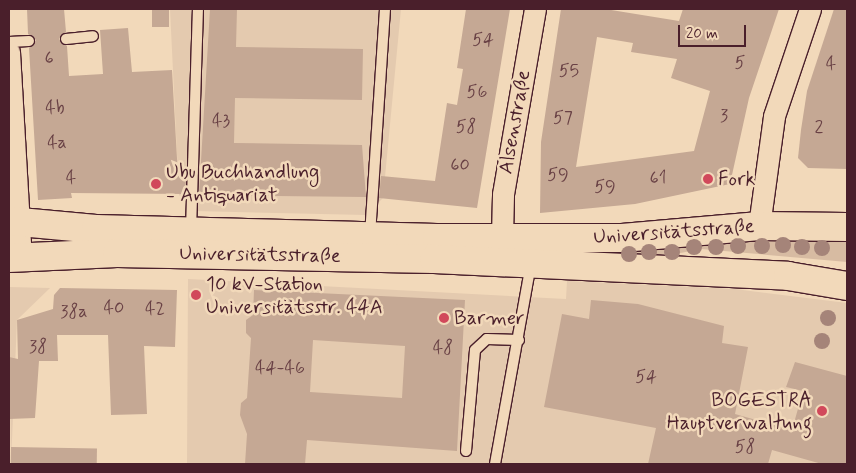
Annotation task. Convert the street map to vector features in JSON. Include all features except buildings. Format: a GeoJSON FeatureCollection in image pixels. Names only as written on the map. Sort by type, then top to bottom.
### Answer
{"type":"FeatureCollection","features":[{"type":"Feature","properties":{"kind":"main road","name":"Universitätsstraße"},"geometry":{"type":"LineString","coordinates":[[14,222],[191,231],[622,238],[760,226],[847,227]]}},
{"type":"Feature","properties":{"kind":"main road"},"geometry":{"type":"LineString","coordinates":[[512,237],[521,263]]}},
{"type":"Feature","properties":{"kind":"main road","name":"Universitätsstraße"},"geometry":{"type":"LineString","coordinates":[[15,258],[117,253],[521,263],[788,276],[847,286]]}},
{"type":"Feature","properties":{"kind":"street","name":"Alsenstraße"},"geometry":{"type":"LineString","coordinates":[[512,237],[503,194],[535,9]]}},
{"type":"Feature","properties":{"kind":"street"},"geometry":{"type":"LineString","coordinates":[[760,226],[774,116],[810,9]]}},
{"type":"Feature","properties":{"kind":"street"},"geometry":{"type":"LineString","coordinates":[[9,52],[15,258]]}},
{"type":"Feature","properties":{"kind":"lane"},"geometry":{"type":"LineString","coordinates":[[370,235],[384,9]]}},
{"type":"Feature","properties":{"kind":"lane"},"geometry":{"type":"LineString","coordinates":[[191,231],[198,10]]}},
{"type":"Feature","properties":{"kind":"lane"},"geometry":{"type":"LineString","coordinates":[[66,39],[93,36]]}},
{"type":"Feature","properties":{"kind":"lane"},"geometry":{"type":"LineString","coordinates":[[9,42],[29,41]]}},
{"type":"Feature","properties":{"kind":"lane"},"geometry":{"type":"LineString","coordinates":[[495,464],[519,340],[521,263]]}},
{"type":"Feature","properties":{"kind":"lane"},"geometry":{"type":"LineString","coordinates":[[466,451],[475,350],[487,339],[519,340]]}},
{"type":"Feature","properties":{"kind":"shaded area"},"geometry":{"type":"Polygon","coordinates":[[[170,9],[401,9],[383,198],[366,215],[195,211],[179,195],[170,9]]]}},
{"type":"Feature","properties":{"kind":"shaded area"},"geometry":{"type":"Polygon","coordinates":[[[755,240],[847,240],[847,262],[701,249],[665,256],[600,255],[602,250],[755,240]]]}},
{"type":"Feature","properties":{"kind":"shaded area"},"geometry":{"type":"Polygon","coordinates":[[[188,279],[566,299],[567,281],[735,289],[847,303],[847,464],[187,464],[188,279]]]}},
{"type":"Feature","properties":{"kind":"shaded area"},"geometry":{"type":"Polygon","coordinates":[[[9,287],[50,288],[17,320],[11,464],[9,287]]]}},
{"type":"Feature","properties":{"kind":"place","name":"Fork"},"geometry":{"type":"Point","coordinates":[708,179]}},
{"type":"Feature","properties":{"kind":"place","name":"Ubu Buchhandlung - Antiquariat"},"geometry":{"type":"Point","coordinates":[156,184]}},
{"type":"Feature","properties":{"kind":"place","name":"10 kV-Station Universitätsstr. 44A"},"geometry":{"type":"Point","coordinates":[196,295]}},
{"type":"Feature","properties":{"kind":"place","name":"Barmer"},"geometry":{"type":"Point","coordinates":[444,318]}},
{"type":"Feature","properties":{"kind":"place","name":"BOGESTRA Hauptverwaltung"},"geometry":{"type":"Point","coordinates":[822,411]}}]}
